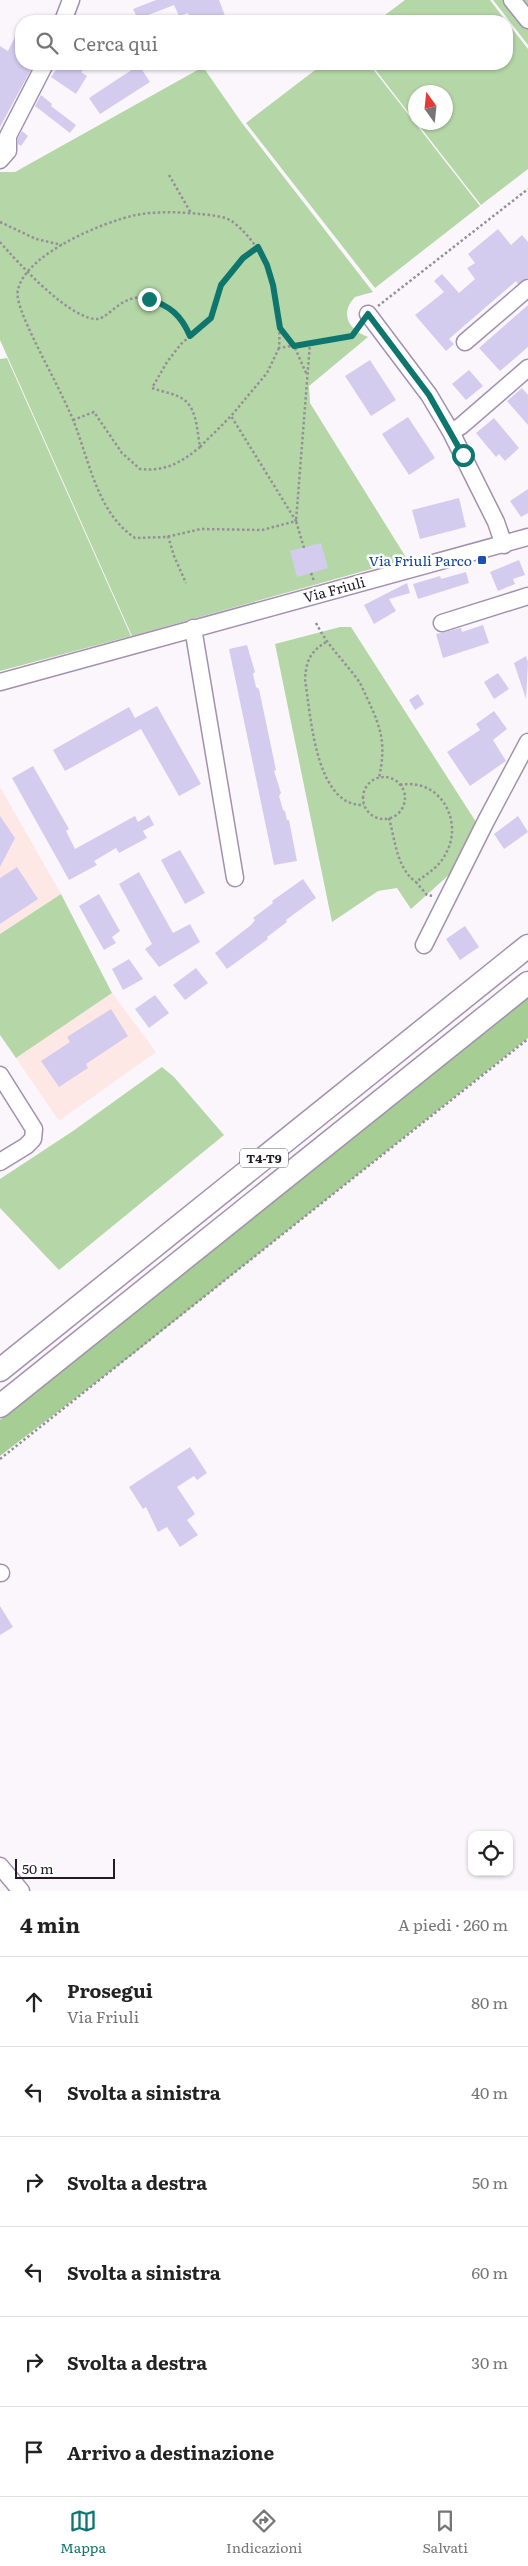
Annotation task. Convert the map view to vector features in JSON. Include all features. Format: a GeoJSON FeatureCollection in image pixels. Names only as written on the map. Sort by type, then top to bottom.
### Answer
{"type":"FeatureCollection","features":[{"type":"Feature","properties":{"kind":"highway","name":"T4-T9"},"geometry":{"type":"LineString","coordinates":[[0,1370],[528,946]]}},
{"type":"Feature","properties":{"kind":"highway","name":"T4-T9"},"geometry":{"type":"LineString","coordinates":[[0,1406],[528,983]]}},
{"type":"Feature","properties":{"kind":"street"},"geometry":{"type":"LineString","coordinates":[[65,15],[71,0]]}},
{"type":"Feature","properties":{"kind":"street"},"geometry":{"type":"LineString","coordinates":[[512,0],[528,20]]}},
{"type":"Feature","properties":{"kind":"street"},"geometry":{"type":"LineString","coordinates":[[0,160],[8,151],[8,136],[41,70]]}},
{"type":"Feature","properties":{"kind":"street"},"geometry":{"type":"LineString","coordinates":[[465,342],[528,288]]}},
{"type":"Feature","properties":{"kind":"street"},"geometry":{"type":"LineString","coordinates":[[368,314],[429,395],[451,432],[496,522],[504,545]]}},
{"type":"Feature","properties":{"kind":"street"},"geometry":{"type":"LineString","coordinates":[[451,432],[461,426],[528,368]]}},
{"type":"Feature","properties":{"kind":"street","name":"Via Friuli"},"geometry":{"type":"LineString","coordinates":[[0,682],[528,537]]}},
{"type":"Feature","properties":{"kind":"street"},"geometry":{"type":"LineString","coordinates":[[442,623],[528,596]]}},
{"type":"Feature","properties":{"kind":"street"},"geometry":{"type":"LineString","coordinates":[[193,628],[235,878]]}},
{"type":"Feature","properties":{"kind":"street"},"geometry":{"type":"LineString","coordinates":[[424,945],[486,820],[528,742]]}},
{"type":"Feature","properties":{"kind":"street"},"geometry":{"type":"LineString","coordinates":[[0,1075],[34,1129],[33,1139],[26,1146],[0,1162]]}},
{"type":"Feature","properties":{"kind":"street"},"geometry":{"type":"LineString","coordinates":[[0,1866],[21,1891]]}},
{"type":"Feature","properties":{"kind":"path"},"geometry":{"type":"LineString","coordinates":[[169,174],[191,213]]}},
{"type":"Feature","properties":{"kind":"path"},"geometry":{"type":"LineString","coordinates":[[279,348],[352,336],[368,314],[528,189]]}},
{"type":"Feature","properties":{"kind":"path"},"geometry":{"type":"LineString","coordinates":[[73,420],[94,412],[122,453],[140,469],[164,469],[188,457],[200,447],[231,416],[267,373],[279,348],[280,328],[273,285],[267,265],[258,247],[232,221],[212,215],[191,213],[136,215],[112,222],[63,245],[26,272],[18,286],[18,300],[32,335],[73,420],[99,490],[116,521],[135,538],[168,536],[201,529],[262,530],[296,521]]}},
{"type":"Feature","properties":{"kind":"path"},"geometry":{"type":"LineString","coordinates":[[0,222],[36,239],[63,245]]}},
{"type":"Feature","properties":{"kind":"path"},"geometry":{"type":"LineString","coordinates":[[0,242],[26,272],[84,316],[99,318],[130,300],[149,299],[170,307],[184,321],[190,336]]}},
{"type":"Feature","properties":{"kind":"path"},"geometry":{"type":"LineString","coordinates":[[200,447],[194,414],[189,405],[182,398],[152,388],[167,362],[190,336],[211,318],[221,285],[243,258],[258,247]]}},
{"type":"Feature","properties":{"kind":"path"},"geometry":{"type":"LineString","coordinates":[[280,328],[294,346],[308,376]]}},
{"type":"Feature","properties":{"kind":"path"},"geometry":{"type":"LineString","coordinates":[[296,521],[310,343]]}},
{"type":"Feature","properties":{"kind":"path"},"geometry":{"type":"LineString","coordinates":[[231,416],[296,521],[304,548]]}},
{"type":"Feature","properties":{"kind":"path"},"geometry":{"type":"LineString","coordinates":[[168,536],[174,556],[186,583]]}},
{"type":"Feature","properties":{"kind":"path"},"geometry":{"type":"LineString","coordinates":[[316,623],[326,642],[357,678],[380,724],[384,742],[379,778]]}},
{"type":"Feature","properties":{"kind":"path"},"geometry":{"type":"LineString","coordinates":[[326,642],[314,649],[308,658],[305,680],[322,772],[331,787],[354,805],[364,805]]}},
{"type":"Feature","properties":{"kind":"path"},"geometry":{"type":"LineString","coordinates":[[379,778],[392,779],[400,785],[405,799],[401,810],[389,818],[372,815],[364,805],[364,794],[368,785],[379,778]]}},
{"type":"Feature","properties":{"kind":"path"},"geometry":{"type":"LineString","coordinates":[[400,785],[408,783],[431,789],[442,799],[452,822],[452,834],[445,856],[437,866],[416,882]]}},
{"type":"Feature","properties":{"kind":"path"},"geometry":{"type":"LineString","coordinates":[[389,818],[401,865],[409,877],[427,895],[448,898]]}},
{"type":"Feature","properties":{"kind":"path"},"geometry":{"type":"LineString","coordinates":[[0,1459],[528,1039]]}},
{"type":"Feature","properties":{"kind":"shaded area"},"geometry":{"type":"Polygon","coordinates":[[[0,787],[61,894],[0,934],[0,787]]]}},
{"type":"Feature","properties":{"kind":"shaded area"},"geometry":{"type":"Polygon","coordinates":[[[112,993],[156,1052],[59,1121],[16,1058],[112,993]]]}},
{"type":"Feature","properties":{"kind":"green space"},"geometry":{"type":"Polygon","coordinates":[[[405,0],[490,0],[501,15],[385,15],[405,0]]]}},
{"type":"Feature","properties":{"kind":"green space"},"geometry":{"type":"Polygon","coordinates":[[[493,0],[528,0],[528,45],[513,26],[513,15],[505,15],[493,0]]]}},
{"type":"Feature","properties":{"kind":"green space"},"geometry":{"type":"Polygon","coordinates":[[[513,30],[528,49],[528,169],[481,205],[422,130],[453,130],[453,85],[408,85],[408,112],[376,70],[513,70],[513,30]]]}},
{"type":"Feature","properties":{"kind":"green space"},"geometry":{"type":"Polygon","coordinates":[[[198,70],[205,70],[242,123],[373,292],[355,297],[350,303],[347,315],[351,326],[368,337],[309,386],[310,403],[407,559],[132,636],[0,340],[0,172],[15,172],[198,70]]]}},
{"type":"Feature","properties":{"kind":"green space"},"geometry":{"type":"Polygon","coordinates":[[[315,70],[374,70],[408,114],[408,130],[421,130],[480,206],[375,288],[246,123],[315,70]]]}},
{"type":"Feature","properties":{"kind":"green space"},"geometry":{"type":"Polygon","coordinates":[[[7,358],[131,636],[0,671],[0,359],[7,358]]]}},
{"type":"Feature","properties":{"kind":"green space"},"geometry":{"type":"Polygon","coordinates":[[[340,627],[351,627],[476,822],[451,873],[411,909],[397,888],[378,891],[332,922],[275,644],[340,627]]]}},
{"type":"Feature","properties":{"kind":"green space"},"geometry":{"type":"Polygon","coordinates":[[[61,894],[112,993],[16,1058],[0,1035],[0,934],[61,894]]]}},
{"type":"Feature","properties":{"kind":"green space"},"geometry":{"type":"Polygon","coordinates":[[[528,998],[528,1038],[137,1351],[0,1456],[0,1420],[528,998]]]}},
{"type":"Feature","properties":{"kind":"green space"},"geometry":{"type":"Polygon","coordinates":[[[162,1067],[174,1077],[224,1135],[59,1270],[0,1208],[0,1179],[73,1131],[162,1067]]]}},
{"type":"Feature","properties":{"kind":"building"},"geometry":{"type":"Polygon","coordinates":[[[156,0],[219,0],[225,15],[189,15],[188,13],[179,15],[174,5],[148,15],[136,15],[133,9],[156,0]]]}},
{"type":"Feature","properties":{"kind":"building"},"geometry":{"type":"Polygon","coordinates":[[[15,37],[15,70],[31,70],[0,127],[0,46],[8,51],[15,37]]]}},
{"type":"Feature","properties":{"kind":"building"},"geometry":{"type":"Polygon","coordinates":[[[56,70],[83,70],[81,72],[87,76],[76,94],[51,77],[56,70]]]}},
{"type":"Feature","properties":{"kind":"building"},"geometry":{"type":"Polygon","coordinates":[[[131,70],[142,70],[150,82],[100,114],[89,98],[131,70]]]}},
{"type":"Feature","properties":{"kind":"building"},"geometry":{"type":"Polygon","coordinates":[[[41,95],[52,104],[51,106],[76,125],[70,133],[35,106],[41,95]]]}},
{"type":"Feature","properties":{"kind":"building"},"geometry":{"type":"Polygon","coordinates":[[[22,131],[28,136],[21,146],[18,144],[18,138],[22,131]]]}},
{"type":"Feature","properties":{"kind":"building"},"geometry":{"type":"Polygon","coordinates":[[[498,229],[511,245],[522,235],[528,242],[528,278],[518,284],[516,281],[449,339],[454,344],[446,351],[415,315],[444,292],[434,281],[442,274],[459,293],[475,279],[467,268],[475,263],[468,254],[498,229]]]}},
{"type":"Feature","properties":{"kind":"building"},"geometry":{"type":"Polygon","coordinates":[[[528,305],[528,347],[500,371],[479,348],[528,305]]]}},
{"type":"Feature","properties":{"kind":"building"},"geometry":{"type":"Polygon","coordinates":[[[370,360],[396,400],[371,416],[345,376],[370,360]]]}},
{"type":"Feature","properties":{"kind":"building"},"geometry":{"type":"Polygon","coordinates":[[[469,370],[483,386],[466,400],[452,384],[469,370]]]}},
{"type":"Feature","properties":{"kind":"building"},"geometry":{"type":"Polygon","coordinates":[[[522,388],[528,395],[528,425],[507,401],[522,388]]]}},
{"type":"Feature","properties":{"kind":"building"},"geometry":{"type":"Polygon","coordinates":[[[408,417],[435,458],[409,475],[382,434],[408,417]]]}},
{"type":"Feature","properties":{"kind":"building"},"geometry":{"type":"Polygon","coordinates":[[[494,418],[519,448],[505,461],[499,454],[496,457],[476,433],[494,418]]]}},
{"type":"Feature","properties":{"kind":"building"},"geometry":{"type":"Polygon","coordinates":[[[528,489],[528,513],[521,517],[510,501],[528,489]]]}},
{"type":"Feature","properties":{"kind":"building"},"geometry":{"type":"Polygon","coordinates":[[[459,498],[466,527],[420,539],[412,510],[459,498]]]}},
{"type":"Feature","properties":{"kind":"building"},"geometry":{"type":"Polygon","coordinates":[[[321,543],[328,568],[297,577],[290,551],[321,543]]]}},
{"type":"Feature","properties":{"kind":"building"},"geometry":{"type":"Polygon","coordinates":[[[519,560],[525,575],[513,579],[515,584],[498,591],[490,572],[519,560]]]}},
{"type":"Feature","properties":{"kind":"building"},"geometry":{"type":"Polygon","coordinates":[[[466,572],[469,583],[418,599],[413,584],[440,576],[441,579],[466,572]]]}},
{"type":"Feature","properties":{"kind":"building"},"geometry":{"type":"Polygon","coordinates":[[[407,583],[410,593],[389,599],[396,611],[374,624],[364,605],[407,583]]]}},
{"type":"Feature","properties":{"kind":"building"},"geometry":{"type":"Polygon","coordinates":[[[483,625],[489,643],[443,658],[436,634],[461,628],[462,632],[483,625]]]}},
{"type":"Feature","properties":{"kind":"building"},"geometry":{"type":"Polygon","coordinates":[[[247,645],[255,672],[253,674],[256,687],[259,689],[276,770],[274,771],[281,793],[279,796],[287,820],[289,820],[297,861],[274,865],[229,649],[247,645]]]}},
{"type":"Feature","properties":{"kind":"building"},"geometry":{"type":"Polygon","coordinates":[[[526,656],[528,662],[526,699],[514,663],[526,656]]]}},
{"type":"Feature","properties":{"kind":"building"},"geometry":{"type":"Polygon","coordinates":[[[498,673],[509,689],[494,699],[484,682],[498,673]]]}},
{"type":"Feature","properties":{"kind":"building"},"geometry":{"type":"Polygon","coordinates":[[[418,694],[424,704],[415,710],[409,700],[418,694]]]}},
{"type":"Feature","properties":{"kind":"building"},"geometry":{"type":"Polygon","coordinates":[[[157,706],[201,784],[179,796],[141,729],[65,771],[53,750],[129,707],[135,718],[157,706]]]}},
{"type":"Feature","properties":{"kind":"building"},"geometry":{"type":"Polygon","coordinates":[[[494,711],[507,729],[493,740],[506,761],[470,786],[447,752],[480,730],[476,724],[494,711]]]}},
{"type":"Feature","properties":{"kind":"building"},"geometry":{"type":"Polygon","coordinates":[[[33,766],[69,829],[66,831],[75,849],[135,816],[138,822],[149,815],[154,825],[143,831],[147,838],[119,853],[116,848],[94,861],[97,865],[69,880],[12,778],[33,766]]]}},
{"type":"Feature","properties":{"kind":"building"},"geometry":{"type":"Polygon","coordinates":[[[0,816],[15,838],[0,867],[0,816]]]}},
{"type":"Feature","properties":{"kind":"building"},"geometry":{"type":"Polygon","coordinates":[[[518,816],[528,832],[504,849],[494,834],[518,816]]]}},
{"type":"Feature","properties":{"kind":"building"},"geometry":{"type":"Polygon","coordinates":[[[180,850],[205,893],[185,904],[161,860],[180,850]]]}},
{"type":"Feature","properties":{"kind":"building"},"geometry":{"type":"Polygon","coordinates":[[[17,867],[38,899],[0,924],[0,878],[17,867]]]}},
{"type":"Feature","properties":{"kind":"building"},"geometry":{"type":"Polygon","coordinates":[[[139,872],[173,933],[190,924],[200,942],[159,967],[145,949],[152,944],[119,884],[139,872]]]}},
{"type":"Feature","properties":{"kind":"building"},"geometry":{"type":"Polygon","coordinates":[[[303,879],[316,898],[286,920],[287,922],[267,937],[268,939],[227,969],[215,953],[251,925],[255,920],[253,918],[273,903],[272,901],[303,879]]]}},
{"type":"Feature","properties":{"kind":"building"},"geometry":{"type":"Polygon","coordinates":[[[99,894],[120,931],[112,937],[116,943],[104,950],[79,906],[99,894]]]}},
{"type":"Feature","properties":{"kind":"building"},"geometry":{"type":"Polygon","coordinates":[[[465,926],[479,947],[460,960],[446,939],[465,926]]]}},
{"type":"Feature","properties":{"kind":"building"},"geometry":{"type":"Polygon","coordinates":[[[129,959],[143,979],[123,990],[112,969],[129,959]]]}},
{"type":"Feature","properties":{"kind":"building"},"geometry":{"type":"Polygon","coordinates":[[[196,968],[208,983],[185,1000],[173,985],[196,968]]]}},
{"type":"Feature","properties":{"kind":"building"},"geometry":{"type":"Polygon","coordinates":[[[155,995],[169,1013],[149,1028],[135,1009],[155,995]]]}},
{"type":"Feature","properties":{"kind":"building"},"geometry":{"type":"Polygon","coordinates":[[[111,1009],[128,1036],[86,1064],[88,1068],[59,1087],[41,1061],[70,1042],[67,1037],[111,1009]]]}},
{"type":"Feature","properties":{"kind":"building"},"geometry":{"type":"Polygon","coordinates":[[[190,1447],[207,1473],[197,1480],[194,1476],[177,1487],[195,1514],[187,1520],[198,1535],[180,1547],[167,1527],[158,1532],[146,1507],[143,1509],[129,1487],[190,1447]]]}},
{"type":"Feature","properties":{"kind":"building"},"geometry":{"type":"Polygon","coordinates":[[[0,1606],[13,1627],[0,1635],[0,1606]]]}},
{"type":"Feature","properties":{"kind":"place","name":"Via Friuli Parco"},"geometry":{"type":"Point","coordinates":[482,560]}},
{"type":"Feature","properties":{"kind":"route"},"geometry":{"type":"LineString","coordinates":[[149,299],[170,307],[177,313],[184,321],[190,336],[211,318],[221,285],[243,258],[258,247],[267,265],[273,285],[280,328],[294,346],[352,336],[368,314],[429,395],[463,455]]}}]}
